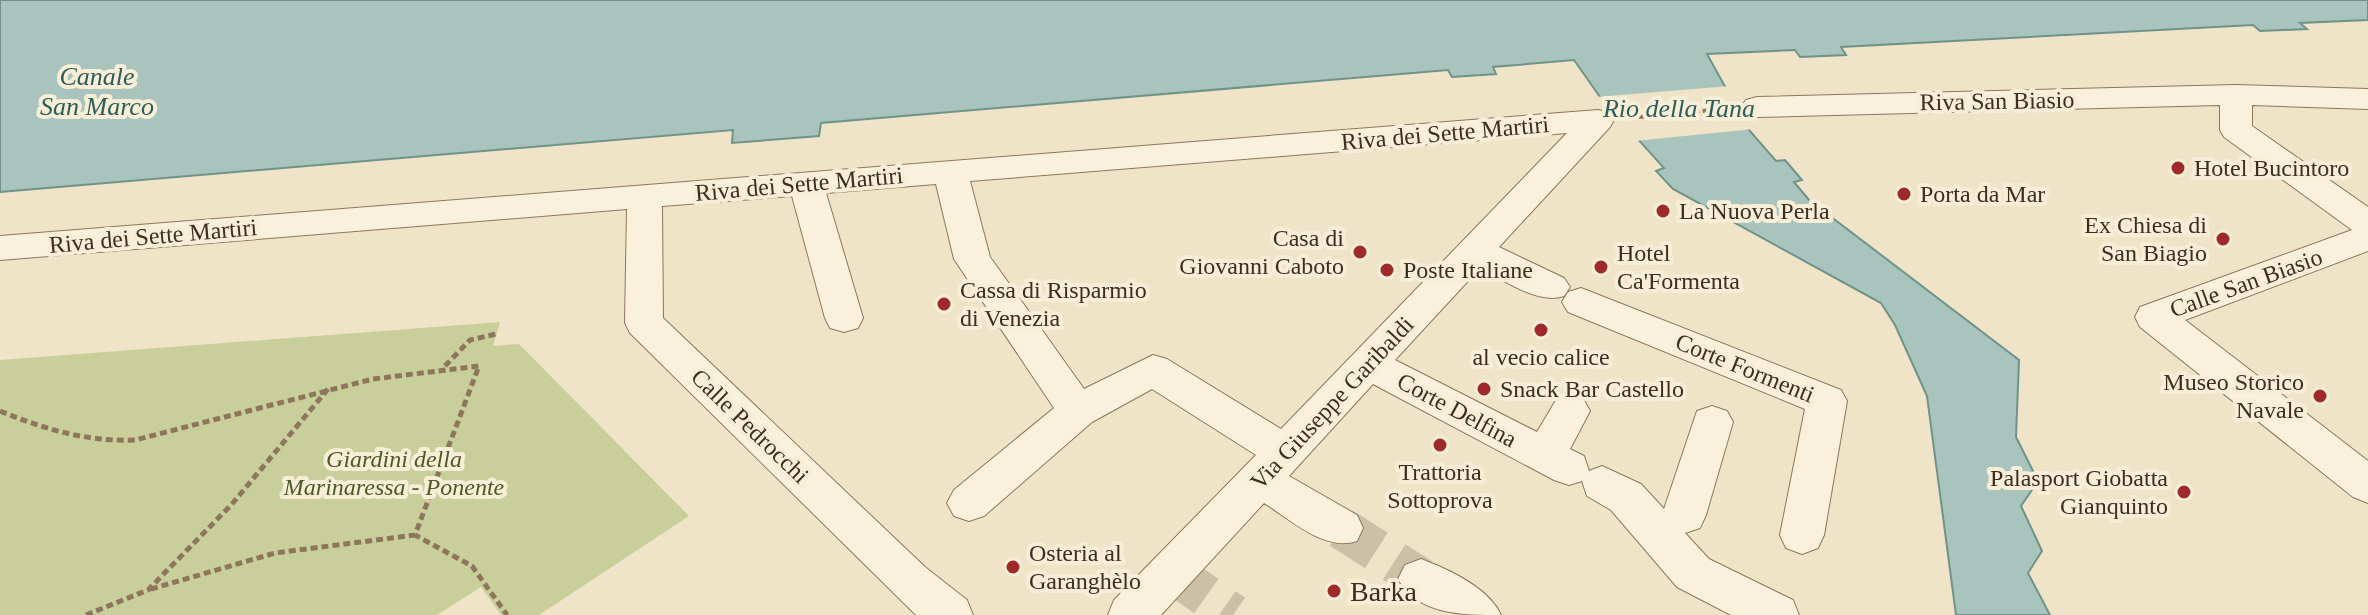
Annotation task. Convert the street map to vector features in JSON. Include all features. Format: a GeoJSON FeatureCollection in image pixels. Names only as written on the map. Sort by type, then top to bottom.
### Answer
{"type":"FeatureCollection","features":[{"type":"Feature","properties":{"kind":"street","name":"Riva San Biasio"},"geometry":{"type":"LineString","coordinates":[[1757,107],[2238,92],[2368,99]]}},
{"type":"Feature","properties":{"kind":"street","name":"Riva San Biasio"},"geometry":{"type":"LineString","coordinates":[[2238,92],[2356,123]]}},
{"type":"Feature","properties":{"kind":"street"},"geometry":{"type":"LineString","coordinates":[[2238,92],[2236,130],[2368,224]]}},
{"type":"Feature","properties":{"kind":"street","name":"Riva dei Sette Martiri"},"geometry":{"type":"LineString","coordinates":[[0,248],[1598,120]]}},
{"type":"Feature","properties":{"kind":"street","name":"Via Giuseppe Garibaldi"},"geometry":{"type":"LineString","coordinates":[[1131,615],[1598,120]]}},
{"type":"Feature","properties":{"kind":"street"},"geometry":{"type":"LineString","coordinates":[[950,172],[972,259],[1078,411]]}},
{"type":"Feature","properties":{"kind":"street"},"geometry":{"type":"LineString","coordinates":[[806,184],[844,318]]}},
{"type":"Feature","properties":{"kind":"street","name":"Calle Pedrocchi"},"geometry":{"type":"LineString","coordinates":[[645,196],[644,323],[909,581],[950,615]]}},
{"type":"Feature","properties":{"kind":"street","name":"Calle San Biasio"},"geometry":{"type":"LineString","coordinates":[[2368,238],[2154,317],[2368,485]]}},
{"type":"Feature","properties":{"kind":"street","name":"Corte Formenti"},"geometry":{"type":"LineString","coordinates":[[1475,251],[1566,295],[1827,401],[1802,535]]}},
{"type":"Feature","properties":{"kind":"street","name":"Corte Delfina"},"geometry":{"type":"LineString","coordinates":[[1368,364],[1626,497],[1693,573],[1776,615]]}},
{"type":"Feature","properties":{"kind":"street"},"geometry":{"type":"LineString","coordinates":[[969,503],[1078,411],[1153,370],[1272,466],[1341,528]]}},
{"type":"Feature","properties":{"kind":"street","name":"Corte Delfina"},"geometry":{"type":"LineString","coordinates":[[1570,411],[1572,470]]}},
{"type":"Feature","properties":{"kind":"street"},"geometry":{"type":"LineString","coordinates":[[1684,515],[1712,422]]}},
{"type":"Feature","properties":{"kind":"street"},"geometry":{"type":"LineString","coordinates":[[1421,579],[1478,615]]}},
{"type":"Feature","properties":{"kind":"path"},"geometry":{"type":"LineString","coordinates":[[1661,115],[1699,111]]}},
{"type":"Feature","properties":{"kind":"path"},"geometry":{"type":"LineString","coordinates":[[444,366],[470,340],[496,334]]}},
{"type":"Feature","properties":{"kind":"path"},"geometry":{"type":"LineString","coordinates":[[0,411],[49,432],[135,440],[257,411],[329,388],[444,366],[479,366],[415,535]]}},
{"type":"Feature","properties":{"kind":"path"},"geometry":{"type":"LineString","coordinates":[[148,590],[232,504],[329,388]]}},
{"type":"Feature","properties":{"kind":"path"},"geometry":{"type":"LineString","coordinates":[[86,615],[148,590],[275,553],[415,535],[472,566],[507,615]]}},
{"type":"Feature","properties":{"kind":"green space","name":"Giardini della Marinaressa - Ponente"},"geometry":{"type":"Polygon","coordinates":[[[500,322],[493,346],[519,344],[689,516],[539,615],[501,615],[481,587],[437,615],[0,615],[0,360],[500,322]]]}},
{"type":"Feature","properties":{"kind":"water","name":"Canale San Marco"},"geometry":{"type":"Polygon","coordinates":[[[0,0],[2368,0],[2368,20],[2300,23],[2307,29],[2260,31],[2253,25],[1841,47],[1846,55],[1800,57],[1795,50],[1707,54],[1749,130],[1776,161],[1785,160],[1802,180],[1794,182],[1809,200],[2019,360],[2016,437],[2038,481],[2021,506],[2042,551],[2028,573],[2050,615],[1956,615],[1927,396],[1895,325],[1881,303],[1673,189],[1656,171],[1664,168],[1600,97],[1574,60],[1493,67],[1496,74],[1452,77],[1448,70],[821,123],[819,136],[732,143],[733,130],[0,192],[0,0]]]}},
{"type":"Feature","properties":{"kind":"pier"},"geometry":{"type":"Polygon","coordinates":[[[1730,86],[1754,129],[1635,141],[1596,97],[1730,86]]]}},
{"type":"Feature","properties":{"kind":"tunnel"},"geometry":{"type":"LineString","coordinates":[[1341,528],[1421,579]]}},
{"type":"Feature","properties":{"kind":"tunnel"},"geometry":{"type":"LineString","coordinates":[[1172,572],[1233,615]]}},
{"type":"Feature","properties":{"kind":"place","name":"Hotel Bucintoro"},"geometry":{"type":"Point","coordinates":[2178,168]}},
{"type":"Feature","properties":{"kind":"place","name":"Porta da Mar"},"geometry":{"type":"Point","coordinates":[1904,194]}},
{"type":"Feature","properties":{"kind":"place","name":"La Nuova Perla"},"geometry":{"type":"Point","coordinates":[1663,211]}},
{"type":"Feature","properties":{"kind":"place","name":"Ex Chiesa di San Biagio"},"geometry":{"type":"Point","coordinates":[2223,239]}},
{"type":"Feature","properties":{"kind":"place","name":"Casa di Giovanni Caboto"},"geometry":{"type":"Point","coordinates":[1360,252]}},
{"type":"Feature","properties":{"kind":"place","name":"Hotel Ca'Formenta"},"geometry":{"type":"Point","coordinates":[1601,267]}},
{"type":"Feature","properties":{"kind":"place","name":"Poste Italiane"},"geometry":{"type":"Point","coordinates":[1387,270]}},
{"type":"Feature","properties":{"kind":"place","name":"Cassa di Risparmio di Venezia"},"geometry":{"type":"Point","coordinates":[944,304]}},
{"type":"Feature","properties":{"kind":"place","name":"al vecio calice"},"geometry":{"type":"Point","coordinates":[1541,330]}},
{"type":"Feature","properties":{"kind":"place","name":"Snack Bar Castello"},"geometry":{"type":"Point","coordinates":[1484,389]}},
{"type":"Feature","properties":{"kind":"place","name":"Museo Storico Navale"},"geometry":{"type":"Point","coordinates":[2320,396]}},
{"type":"Feature","properties":{"kind":"place","name":"Trattoria Sottoprova"},"geometry":{"type":"Point","coordinates":[1440,445]}},
{"type":"Feature","properties":{"kind":"place","name":"Palasport Giobatta Gianquinto"},"geometry":{"type":"Point","coordinates":[2184,492]}},
{"type":"Feature","properties":{"kind":"place","name":"Osteria al Garanghèlo"},"geometry":{"type":"Point","coordinates":[1013,567]}},
{"type":"Feature","properties":{"kind":"place","name":"Barka"},"geometry":{"type":"Point","coordinates":[1334,591]}},
{"type":"Feature","properties":{"kind":"water label","name":"Rio della Tana"},"geometry":{"type":"Point","coordinates":[1679,108]}}]}
